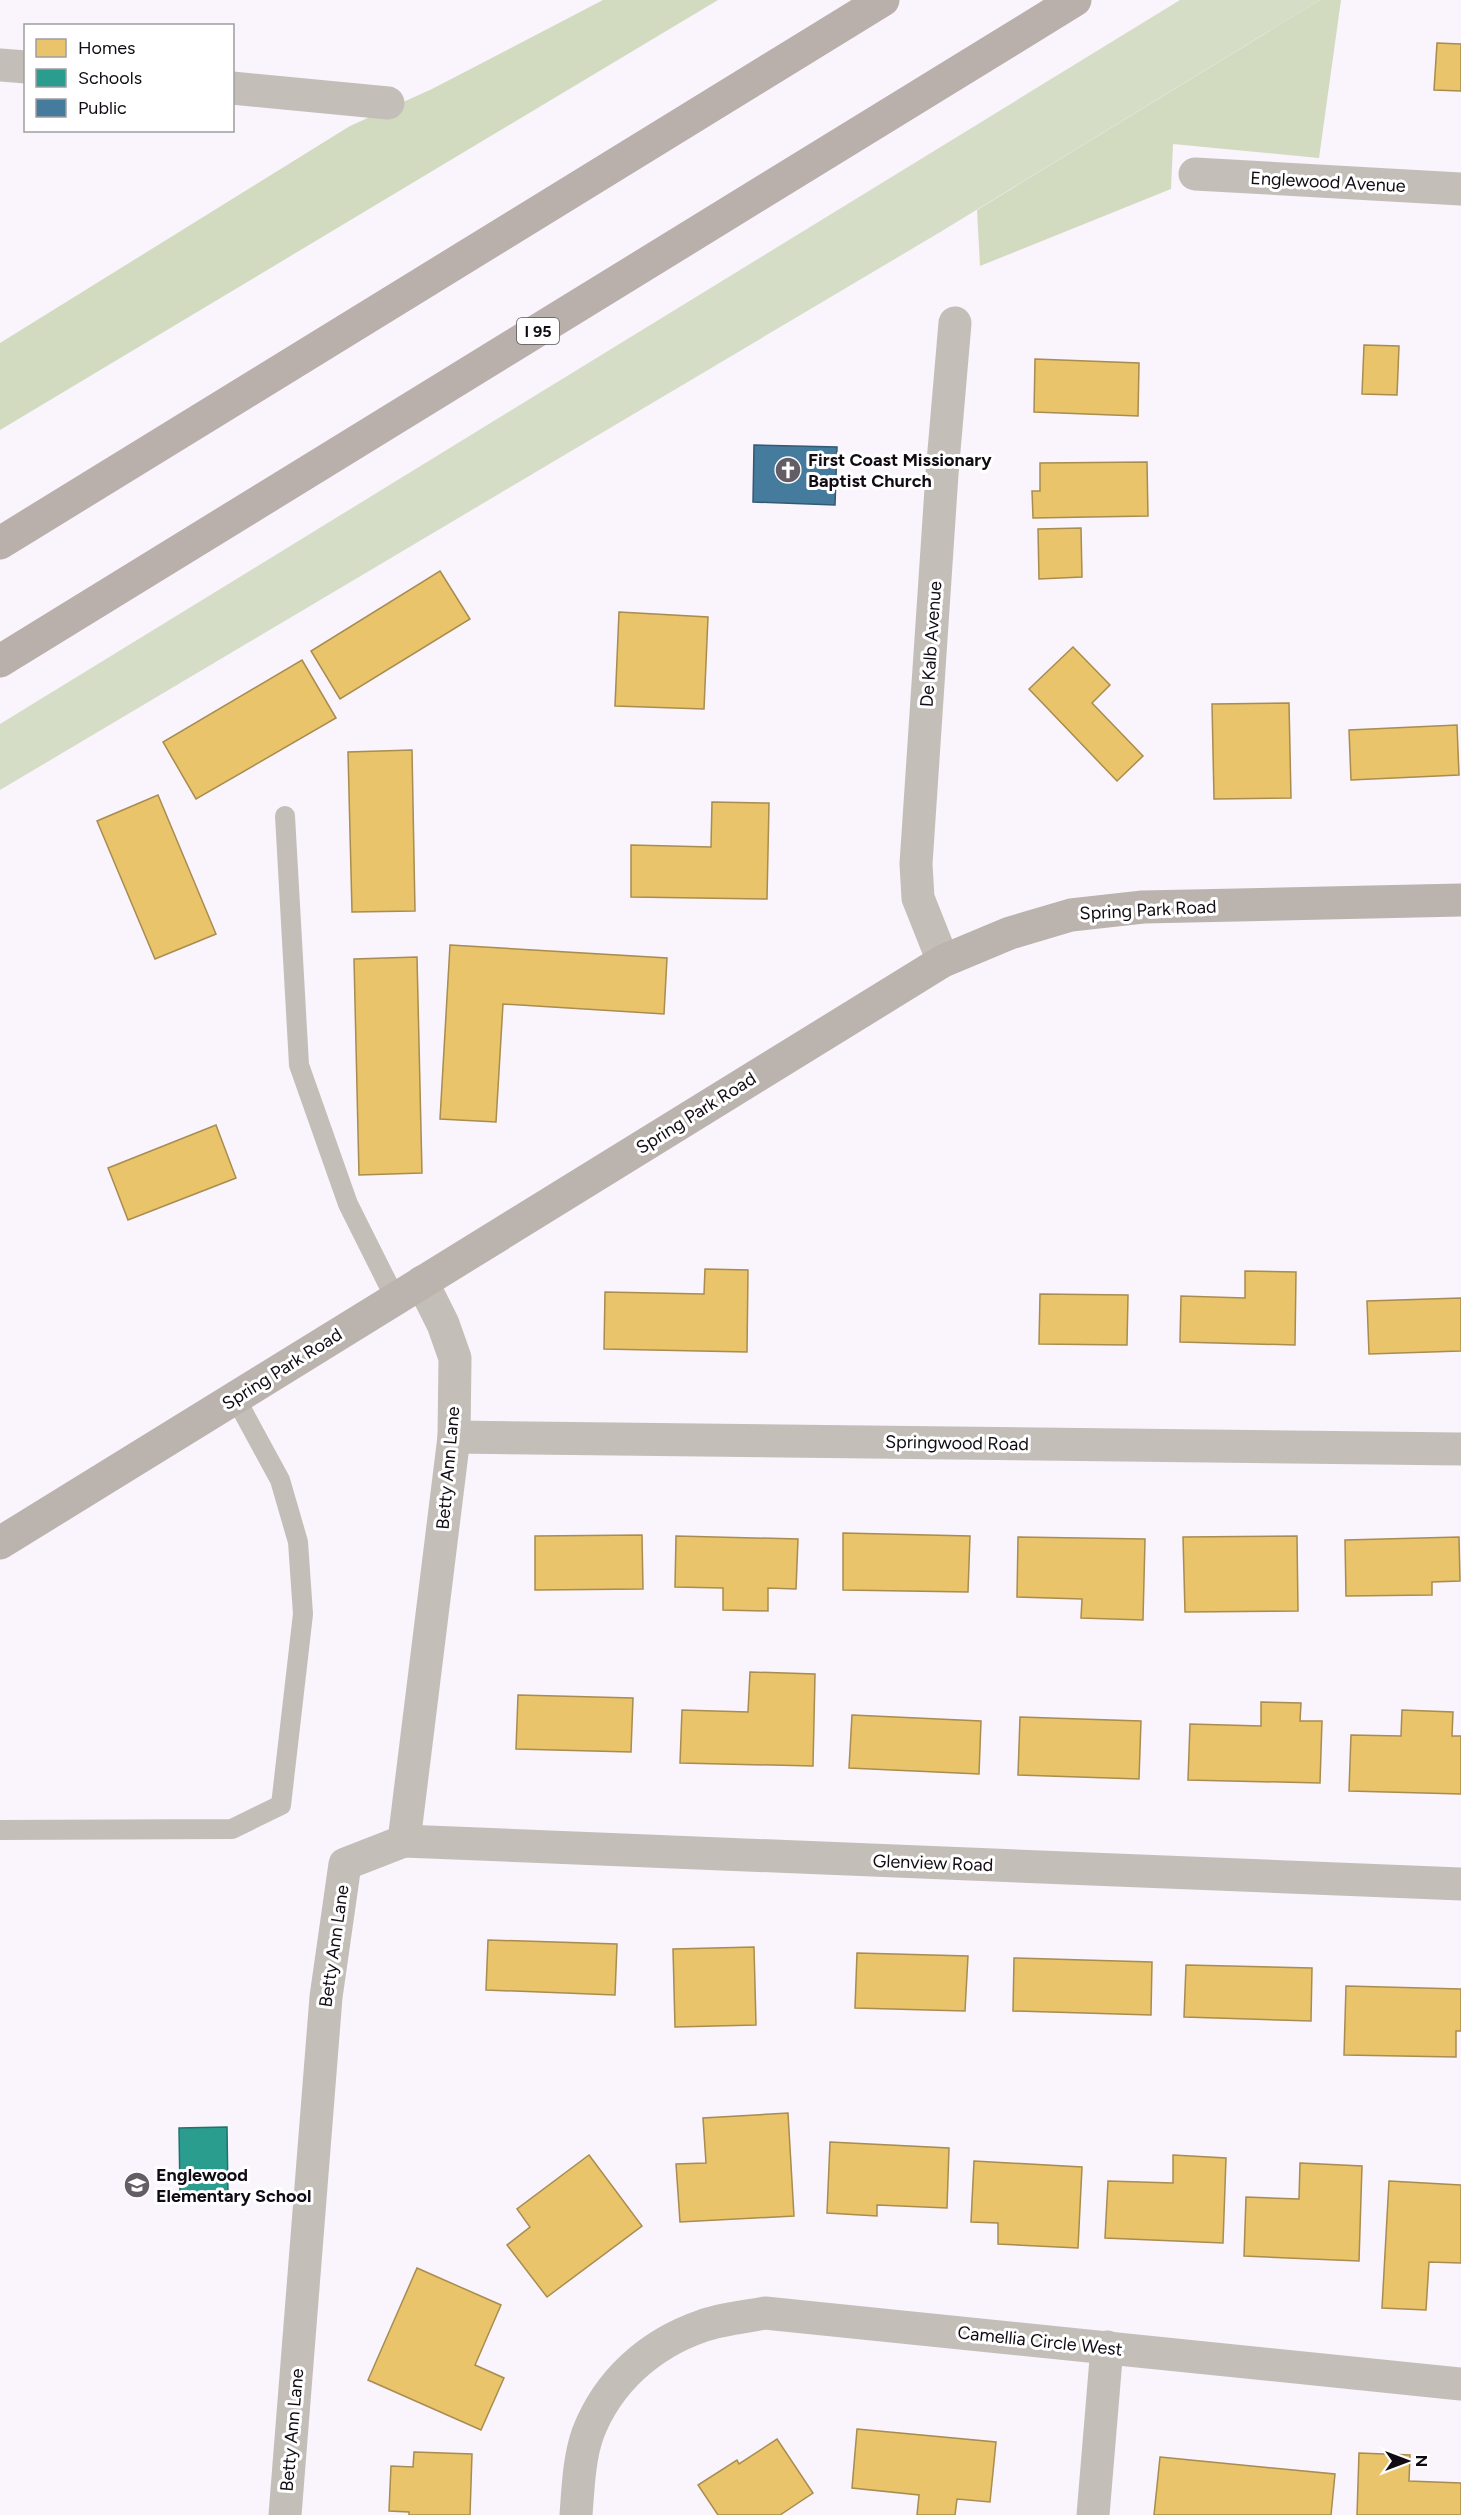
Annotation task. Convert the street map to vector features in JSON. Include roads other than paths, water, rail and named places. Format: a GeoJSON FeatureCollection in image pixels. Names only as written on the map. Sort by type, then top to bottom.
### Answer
{"type":"FeatureCollection","features":[{"type":"Feature","properties":{"kind":"highway"},"geometry":{"type":"LineString","coordinates":[[0,543],[884,0]]}},
{"type":"Feature","properties":{"kind":"highway","name":"I 95"},"geometry":{"type":"LineString","coordinates":[[0,661],[1075,0]]}},
{"type":"Feature","properties":{"kind":"main road","name":"Spring Park Road"},"geometry":{"type":"LineString","coordinates":[[0,1543],[943,961],[1010,933],[1071,915],[1143,907],[1461,900]]}},
{"type":"Feature","properties":{"kind":"street"},"geometry":{"type":"LineString","coordinates":[[0,65],[24,67]]}},
{"type":"Feature","properties":{"kind":"street"},"geometry":{"type":"LineString","coordinates":[[234,88],[388,103]]}},
{"type":"Feature","properties":{"kind":"street","name":"Englewood Avenue"},"geometry":{"type":"LineString","coordinates":[[1195,174],[1461,189]]}},
{"type":"Feature","properties":{"kind":"street","name":"De Kalb Avenue"},"geometry":{"type":"LineString","coordinates":[[943,961],[918,898],[916,864],[942,474],[956,323]]}},
{"type":"Feature","properties":{"kind":"street","name":"Betty Ann Lane"},"geometry":{"type":"LineString","coordinates":[[285,2515],[326,1997],[345,1863],[404,1841],[454,1437],[455,1358],[443,1324],[408,1290]]}},
{"type":"Feature","properties":{"kind":"street","name":"Springwood Road"},"geometry":{"type":"LineString","coordinates":[[454,1437],[1461,1449]]}},
{"type":"Feature","properties":{"kind":"street","name":"Glenview Road"},"geometry":{"type":"LineString","coordinates":[[404,1841],[1461,1884]]}},
{"type":"Feature","properties":{"kind":"street","name":"Camellia Circle West"},"geometry":{"type":"LineString","coordinates":[[576,2515],[578,2481],[588,2434],[608,2394],[632,2367],[655,2348],[703,2325],[765,2313],[1461,2384]]}},
{"type":"Feature","properties":{"kind":"street"},"geometry":{"type":"LineString","coordinates":[[1092,2515],[1107,2347]]}},
{"type":"Feature","properties":{"kind":"lane"},"geometry":{"type":"LineString","coordinates":[[285,816],[299,1065],[348,1204],[408,1290]]}},
{"type":"Feature","properties":{"kind":"lane"},"geometry":{"type":"LineString","coordinates":[[0,1830],[232,1829],[281,1805],[303,1614],[298,1542],[280,1480],[236,1399]]}},
{"type":"Feature","properties":{"kind":"place","name":"First Coast Missionary Baptist Church"},"geometry":{"type":"Point","coordinates":[788,470]}},
{"type":"Feature","properties":{"kind":"place","name":"Englewood Elementary School"},"geometry":{"type":"Point","coordinates":[137,2185]}}]}
